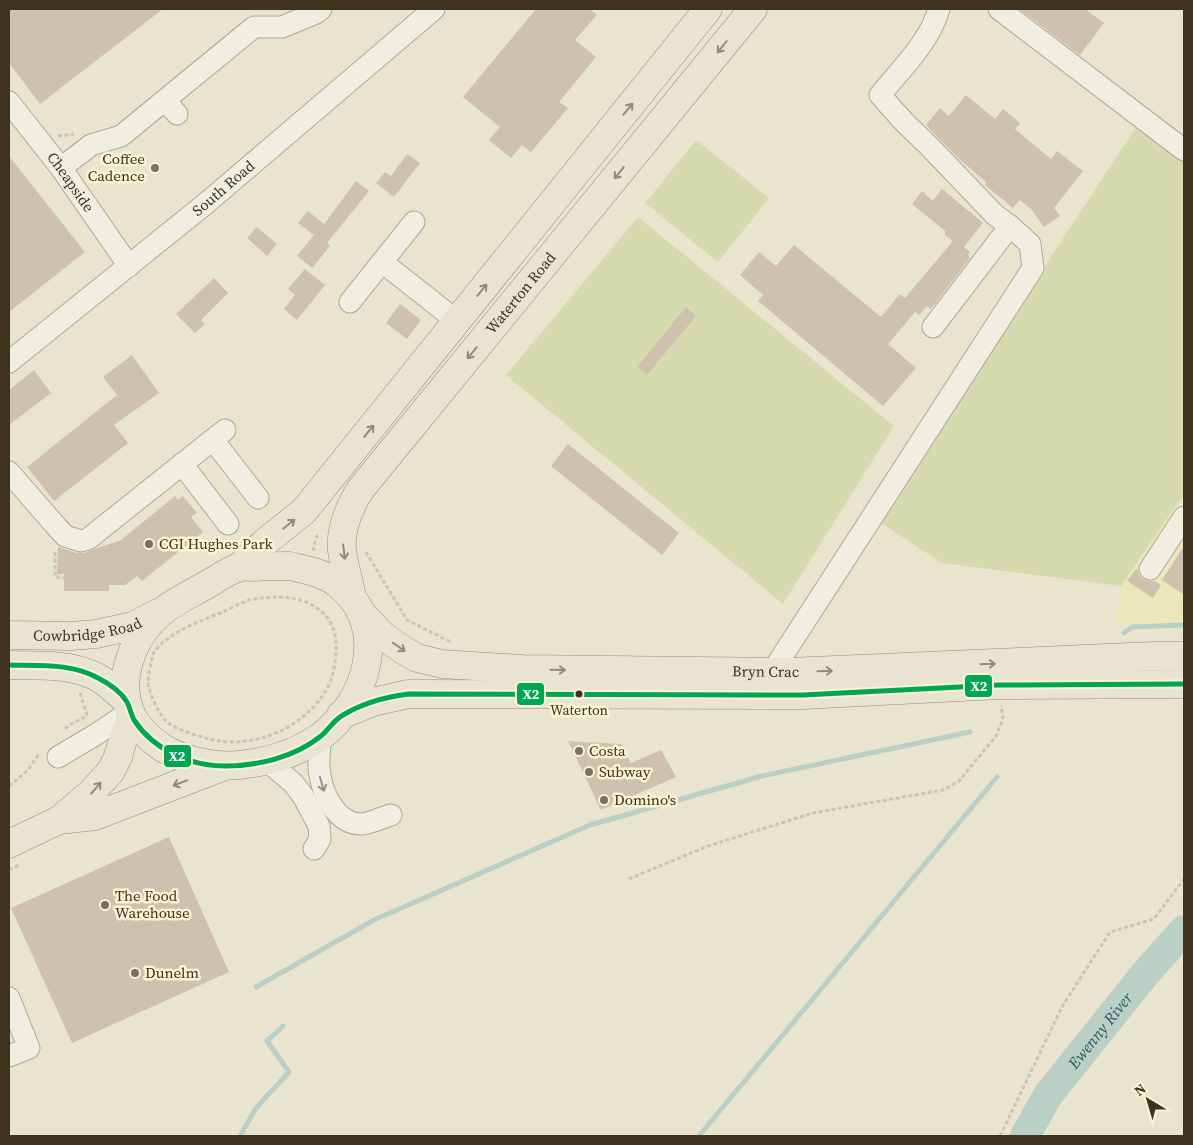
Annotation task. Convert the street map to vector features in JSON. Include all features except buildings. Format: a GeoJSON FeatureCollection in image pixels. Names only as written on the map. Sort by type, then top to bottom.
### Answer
{"type":"FeatureCollection","features":[{"type":"Feature","properties":{"kind":"main road"},"geometry":{"type":"LineString","coordinates":[[9,844],[59,820],[91,793],[111,770],[118,757],[130,709],[126,679],[128,663],[144,630],[162,611],[239,567],[264,543],[304,511],[708,9]]}},
{"type":"Feature","properties":{"kind":"main road","name":"Waterton Road"},"geometry":{"type":"LineString","coordinates":[[342,715],[360,685],[367,666],[369,649],[342,549],[346,519],[351,504],[360,490],[753,9]]}},
{"type":"Feature","properties":{"kind":"main road","name":"Bryn Crac"},"geometry":{"type":"LineString","coordinates":[[239,567],[290,566],[320,574],[338,584],[382,634],[403,650],[417,658],[442,664],[522,669],[772,672],[1184,656]]}},
{"type":"Feature","properties":{"kind":"main road","name":"Cowbridge Road"},"geometry":{"type":"LineString","coordinates":[[9,635],[71,636],[96,634],[133,626],[162,611]]}},
{"type":"Feature","properties":{"kind":"main road","name":"Cowbridge Road"},"geometry":{"type":"LineString","coordinates":[[9,665],[56,666],[80,670],[97,677],[130,709],[151,740],[166,750],[188,759],[206,764],[226,766]]}},
{"type":"Feature","properties":{"kind":"main road","name":"Bryn Crac"},"geometry":{"type":"LineString","coordinates":[[342,715],[373,702],[408,694],[803,695],[999,686],[1184,684]]}},
{"type":"Feature","properties":{"kind":"main road"},"geometry":{"type":"LineString","coordinates":[[59,820],[95,816],[226,766],[267,761],[290,753],[306,746],[321,736],[342,715]]}},
{"type":"Feature","properties":{"kind":"street"},"geometry":{"type":"LineString","coordinates":[[61,168],[91,145],[121,136],[171,107],[254,27],[282,27],[316,13],[321,9]]}},
{"type":"Feature","properties":{"kind":"street","name":"South Road"},"geometry":{"type":"LineString","coordinates":[[9,362],[211,199],[434,9]]}},
{"type":"Feature","properties":{"kind":"street"},"geometry":{"type":"LineString","coordinates":[[772,672],[1033,268],[1030,244],[995,215],[928,145],[904,123],[880,95],[916,53],[936,19],[939,9]]}},
{"type":"Feature","properties":{"kind":"street"},"geometry":{"type":"LineString","coordinates":[[999,9],[1184,150]]}},
{"type":"Feature","properties":{"kind":"street","name":"Cheapside"},"geometry":{"type":"LineString","coordinates":[[9,102],[61,168],[129,266]]}},
{"type":"Feature","properties":{"kind":"street"},"geometry":{"type":"LineString","coordinates":[[350,302],[414,222]]}},
{"type":"Feature","properties":{"kind":"street"},"geometry":{"type":"LineString","coordinates":[[933,326],[1010,226]]}},
{"type":"Feature","properties":{"kind":"street"},"geometry":{"type":"LineString","coordinates":[[382,262],[458,321]]}},
{"type":"Feature","properties":{"kind":"street"},"geometry":{"type":"LineString","coordinates":[[9,472],[65,536],[81,541],[88,539],[219,435],[258,498]]}},
{"type":"Feature","properties":{"kind":"street"},"geometry":{"type":"LineString","coordinates":[[182,464],[228,524]]}},
{"type":"Feature","properties":{"kind":"street"},"geometry":{"type":"LineString","coordinates":[[1150,569],[1184,517]]}},
{"type":"Feature","properties":{"kind":"street"},"geometry":{"type":"LineString","coordinates":[[58,757],[95,735],[130,709]]}},
{"type":"Feature","properties":{"kind":"street"},"geometry":{"type":"LineString","coordinates":[[321,736],[319,774],[323,789],[339,815],[350,822],[362,824],[391,815]]}},
{"type":"Feature","properties":{"kind":"street"},"geometry":{"type":"LineString","coordinates":[[267,761],[293,782],[304,796],[318,826],[320,839],[314,849]]}},
{"type":"Feature","properties":{"kind":"street"},"geometry":{"type":"LineString","coordinates":[[9,998],[28,1048],[9,1056]]}},
{"type":"Feature","properties":{"kind":"path"},"geometry":{"type":"LineString","coordinates":[[365,545],[366,553],[407,620],[453,643]]}},
{"type":"Feature","properties":{"kind":"path"},"geometry":{"type":"LineString","coordinates":[[272,597],[301,600],[311,604],[320,610],[334,626],[337,638],[335,667],[326,691],[316,704],[287,728],[264,738],[245,742],[212,740],[184,731],[165,720],[148,684],[154,652],[161,644],[194,624],[249,600],[272,597]]}},
{"type":"Feature","properties":{"kind":"path"},"geometry":{"type":"LineString","coordinates":[[629,879],[708,846],[813,813],[943,790],[959,781],[996,736],[1002,719],[999,686]]}},
{"type":"Feature","properties":{"kind":"path"},"geometry":{"type":"LineString","coordinates":[[79,689],[95,735]]}},
{"type":"Feature","properties":{"kind":"path"},"geometry":{"type":"LineString","coordinates":[[1000,1136],[1063,1005],[1110,932],[1154,919],[1184,879]]}},
{"type":"Feature","properties":{"kind":"shaded area"},"geometry":{"type":"Polygon","coordinates":[[[1184,494],[1184,624],[1114,625],[1121,586],[1184,494]]]}},
{"type":"Feature","properties":{"kind":"green space"},"geometry":{"type":"Polygon","coordinates":[[[1138,124],[1184,158],[1184,494],[1121,586],[942,563],[878,521],[1138,124]]]}},
{"type":"Feature","properties":{"kind":"green space"},"geometry":{"type":"Polygon","coordinates":[[[696,140],[769,198],[718,262],[645,203],[696,140]]]}},
{"type":"Feature","properties":{"kind":"green space"},"geometry":{"type":"Polygon","coordinates":[[[638,217],[894,426],[783,604],[506,375],[638,217]]]}},
{"type":"Feature","properties":{"kind":"waterway"},"geometry":{"type":"LineString","coordinates":[[1124,633],[1132,627],[1184,625]]}},
{"type":"Feature","properties":{"kind":"waterway"},"geometry":{"type":"LineString","coordinates":[[256,987],[374,920],[590,825],[762,776],[970,732]]}},
{"type":"Feature","properties":{"kind":"waterway"},"geometry":{"type":"LineString","coordinates":[[699,1136],[997,777]]}},
{"type":"Feature","properties":{"kind":"waterway","name":"Ewenny River"},"geometry":{"type":"LineString","coordinates":[[1025,1136],[1048,1095],[1145,974],[1184,930]]}},
{"type":"Feature","properties":{"kind":"waterway"},"geometry":{"type":"LineString","coordinates":[[240,1136],[256,1108],[289,1072],[267,1041],[283,1026]]}},
{"type":"Feature","properties":{"kind":"transit line","name":"X2"},"geometry":{"type":"LineString","coordinates":[[9,665],[55,666],[88,673],[106,682],[121,695],[127,702],[134,720],[142,731],[162,748],[199,763],[225,766],[263,762],[288,755],[311,743],[321,736],[337,719],[358,707],[374,701],[408,694],[803,695],[999,685],[1184,684]]}},
{"type":"Feature","properties":{"kind":"place","name":"Coffee Cadence"},"geometry":{"type":"Point","coordinates":[155,168]}},
{"type":"Feature","properties":{"kind":"place","name":"CGI Hughes Park"},"geometry":{"type":"Point","coordinates":[149,544]}},
{"type":"Feature","properties":{"kind":"place","name":"Waterton"},"geometry":{"type":"Point","coordinates":[579,694]}},
{"type":"Feature","properties":{"kind":"place","name":"Costa"},"geometry":{"type":"Point","coordinates":[579,751]}},
{"type":"Feature","properties":{"kind":"place","name":"Subway"},"geometry":{"type":"Point","coordinates":[589,772]}},
{"type":"Feature","properties":{"kind":"place","name":"Domino's"},"geometry":{"type":"Point","coordinates":[604,800]}},
{"type":"Feature","properties":{"kind":"place","name":"The Food Warehouse"},"geometry":{"type":"Point","coordinates":[105,905]}},
{"type":"Feature","properties":{"kind":"place","name":"Dunelm"},"geometry":{"type":"Point","coordinates":[135,973]}}]}
